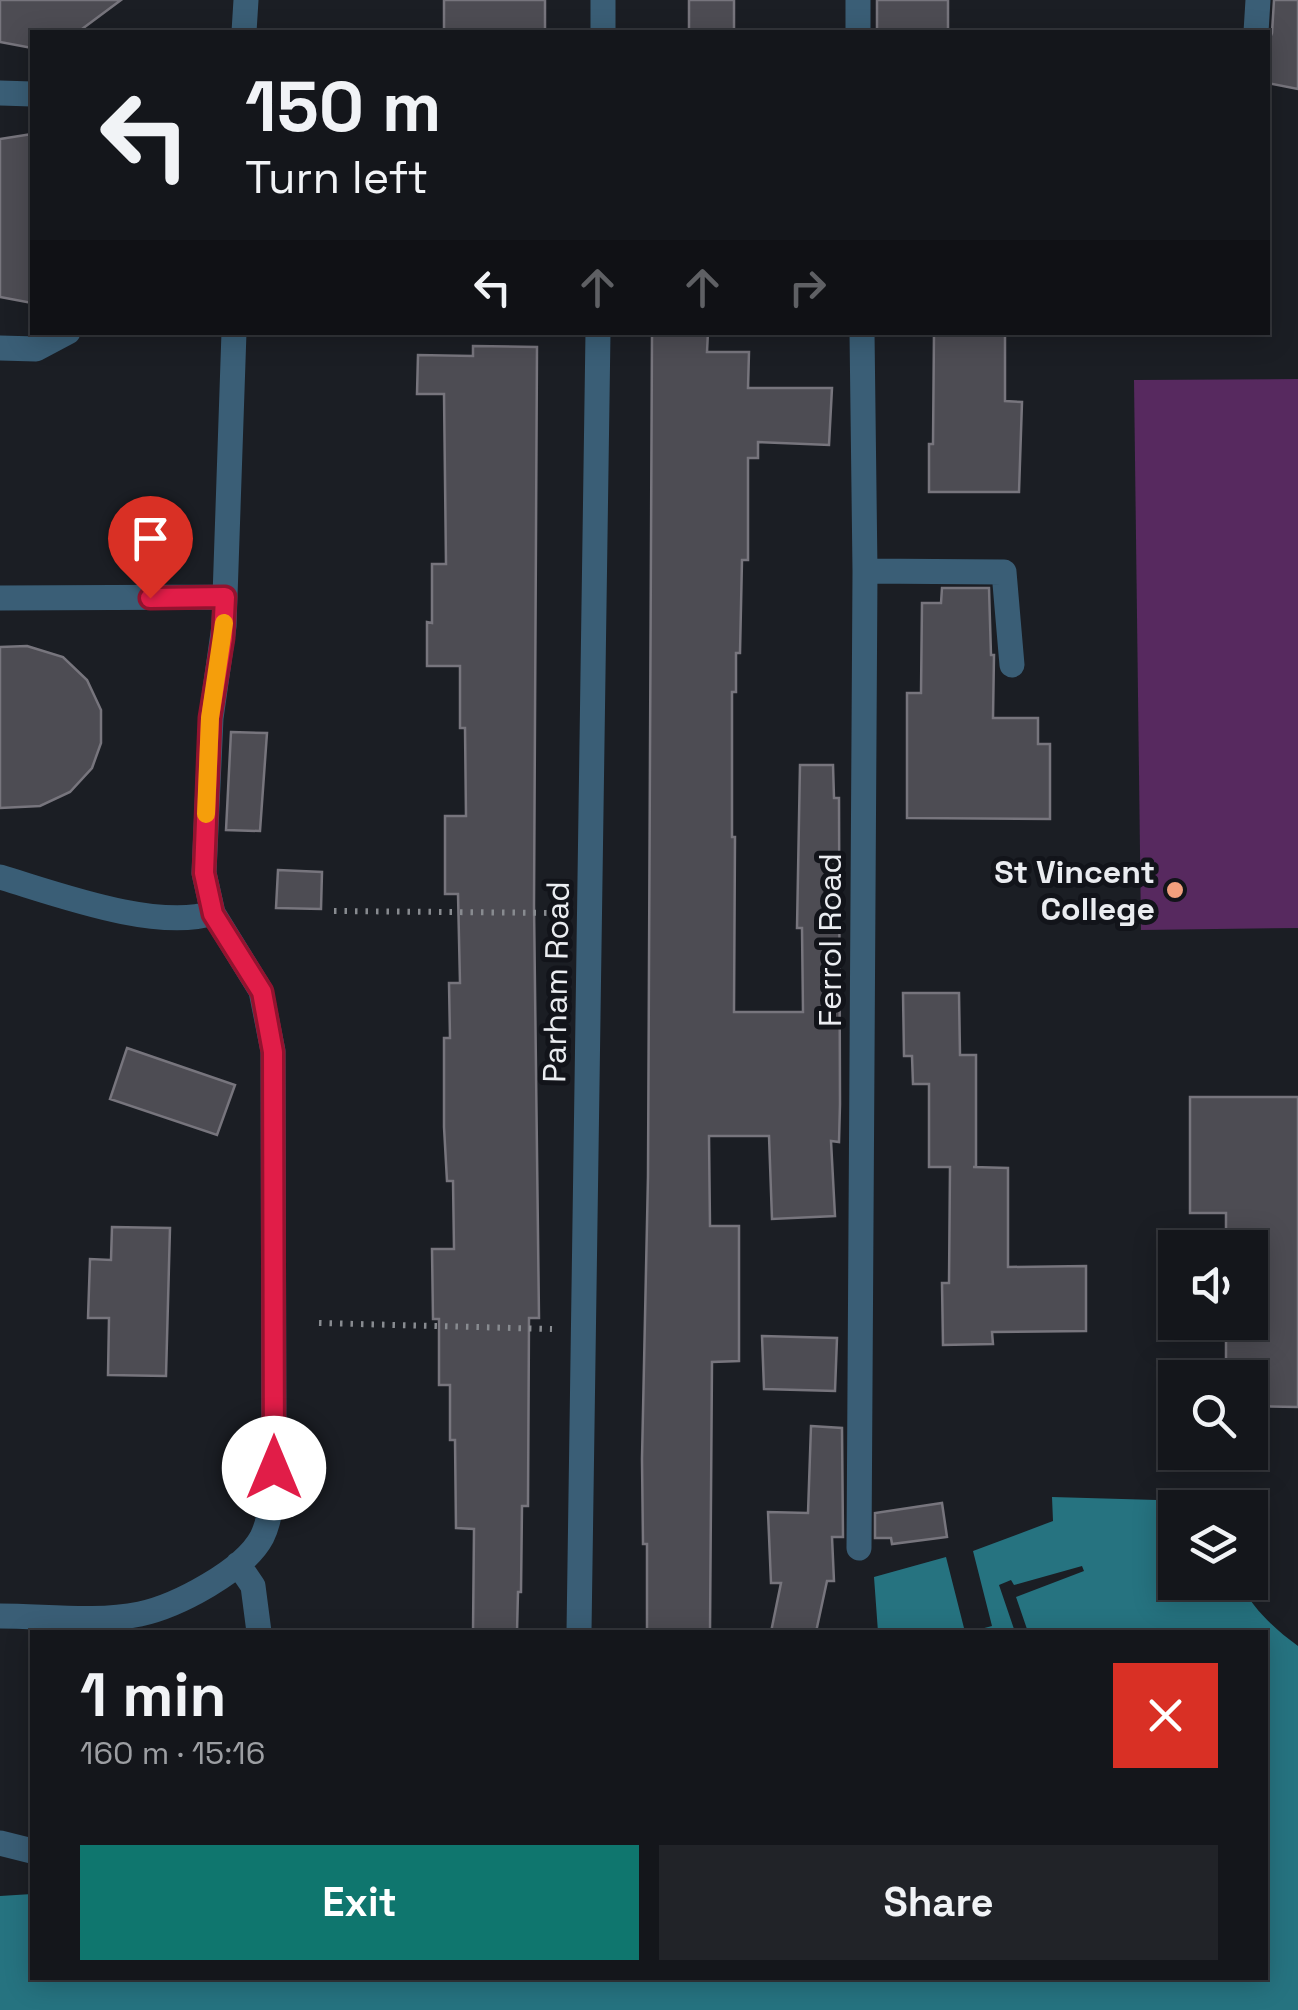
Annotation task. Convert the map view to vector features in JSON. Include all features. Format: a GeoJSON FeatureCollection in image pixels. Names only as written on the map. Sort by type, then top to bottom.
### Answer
{"type":"FeatureCollection","features":[{"type":"Feature","properties":{"kind":"street"},"geometry":{"type":"LineString","coordinates":[[244,30],[246,0]]}},
{"type":"Feature","properties":{"kind":"street"},"geometry":{"type":"LineString","coordinates":[[603,30],[604,0]]}},
{"type":"Feature","properties":{"kind":"street"},"geometry":{"type":"LineString","coordinates":[[858,0],[858,30]]}},
{"type":"Feature","properties":{"kind":"street"},"geometry":{"type":"LineString","coordinates":[[1256,30],[1258,0]]}},
{"type":"Feature","properties":{"kind":"street"},"geometry":{"type":"LineString","coordinates":[[0,93],[30,94]]}},
{"type":"Feature","properties":{"kind":"street"},"geometry":{"type":"LineString","coordinates":[[0,348],[36,349],[62,335]]}},
{"type":"Feature","properties":{"kind":"street"},"geometry":{"type":"LineString","coordinates":[[0,1616],[139,1614],[191,1594],[238,1564],[264,1534],[273,1483],[275,1078],[262,992],[213,914],[205,886],[204,854],[210,718],[223,638],[234,335]]}},
{"type":"Feature","properties":{"kind":"street","name":"Parham Road"},"geometry":{"type":"LineString","coordinates":[[579,1630],[598,335]]}},
{"type":"Feature","properties":{"kind":"street","name":"Ferrol Road"},"geometry":{"type":"LineString","coordinates":[[859,1548],[862,335]]}},
{"type":"Feature","properties":{"kind":"street"},"geometry":{"type":"LineString","coordinates":[[864,571],[1004,572],[1012,665]]}},
{"type":"Feature","properties":{"kind":"street"},"geometry":{"type":"LineString","coordinates":[[0,598],[225,597]]}},
{"type":"Feature","properties":{"kind":"street"},"geometry":{"type":"LineString","coordinates":[[0,878],[120,910],[181,918],[213,914]]}},
{"type":"Feature","properties":{"kind":"street"},"geometry":{"type":"LineString","coordinates":[[238,1564],[256,1592],[259,1630]]}},
{"type":"Feature","properties":{"kind":"street"},"geometry":{"type":"LineString","coordinates":[[0,1843],[30,1851]]}},
{"type":"Feature","properties":{"kind":"path"},"geometry":{"type":"LineString","coordinates":[[334,910],[589,914]]}},
{"type":"Feature","properties":{"kind":"path"},"geometry":{"type":"LineString","coordinates":[[320,1323],[583,1330]]}},
{"type":"Feature","properties":{"kind":"shaded area"},"geometry":{"type":"Polygon","coordinates":[[[1298,379],[1298,928],[1141,930],[1134,380],[1298,379]]]}},
{"type":"Feature","properties":{"kind":"water"},"geometry":{"type":"Polygon","coordinates":[[[1052,1497],[1158,1500],[1158,1600],[1250,1600],[1298,1646],[1298,2010],[0,2010],[0,1896],[30,1894],[30,1980],[1268,1980],[1268,1630],[977,1630],[992,1626],[973,1551],[1053,1521],[1052,1497]]]}},
{"type":"Feature","properties":{"kind":"water"},"geometry":{"type":"Polygon","coordinates":[[[946,1557],[964,1630],[878,1630],[874,1577],[946,1557]]]}},
{"type":"Feature","properties":{"kind":"pier"},"geometry":{"type":"Polygon","coordinates":[[[1082,1566],[1084,1571],[1016,1597],[1027,1630],[1014,1630],[999,1585],[1011,1580],[1014,1585],[1082,1566]]]}},
{"type":"Feature","properties":{"kind":"building"},"geometry":{"type":"Polygon","coordinates":[[[0,0],[121,0],[81,30],[30,30],[30,48],[0,42],[0,0]]]}},
{"type":"Feature","properties":{"kind":"building"},"geometry":{"type":"Polygon","coordinates":[[[444,0],[545,0],[545,30],[444,30],[444,0]]]}},
{"type":"Feature","properties":{"kind":"building"},"geometry":{"type":"Polygon","coordinates":[[[689,0],[734,0],[734,30],[689,30],[689,0]]]}},
{"type":"Feature","properties":{"kind":"building"},"geometry":{"type":"Polygon","coordinates":[[[877,0],[948,0],[948,30],[877,30],[877,0]]]}},
{"type":"Feature","properties":{"kind":"building"},"geometry":{"type":"Polygon","coordinates":[[[1274,0],[1298,0],[1298,89],[1270,83],[1274,0]]]}},
{"type":"Feature","properties":{"kind":"building"},"geometry":{"type":"Polygon","coordinates":[[[30,134],[30,303],[0,297],[0,139],[30,134]]]}},
{"type":"Feature","properties":{"kind":"building"},"geometry":{"type":"Polygon","coordinates":[[[652,335],[708,335],[707,352],[749,352],[748,388],[832,388],[829,445],[758,442],[758,458],[748,458],[748,560],[742,560],[740,653],[736,653],[736,692],[732,692],[732,837],[734,1012],[803,1012],[802,928],[797,928],[800,765],[833,765],[834,798],[839,798],[840,1104],[839,1142],[831,1141],[835,1216],[772,1219],[769,1136],[709,1136],[710,1226],[739,1226],[739,1361],[712,1362],[710,1630],[647,1630],[642,1459],[648,1176],[652,335]]]}},
{"type":"Feature","properties":{"kind":"building"},"geometry":{"type":"Polygon","coordinates":[[[934,335],[1005,335],[1005,401],[1022,402],[1019,492],[929,492],[929,444],[933,444],[934,335]]]}},
{"type":"Feature","properties":{"kind":"building"},"geometry":{"type":"Polygon","coordinates":[[[473,346],[537,347],[534,905],[539,1318],[529,1318],[528,1506],[522,1506],[517,1630],[473,1630],[474,1529],[456,1528],[450,1385],[439,1385],[439,1319],[433,1319],[432,1249],[454,1249],[453,1181],[447,1181],[444,1127],[444,1038],[450,1038],[449,983],[460,983],[458,894],[445,894],[445,816],[466,816],[465,728],[460,728],[460,666],[427,666],[432,564],[446,564],[444,394],[417,394],[418,355],[473,356],[473,346]]]}},
{"type":"Feature","properties":{"kind":"building"},"geometry":{"type":"Polygon","coordinates":[[[942,588],[989,588],[993,718],[1038,718],[1038,744],[1050,744],[1050,819],[907,818],[907,693],[921,693],[922,603],[941,603],[942,588]]]}},
{"type":"Feature","properties":{"kind":"building"},"geometry":{"type":"Polygon","coordinates":[[[27,646],[63,657],[87,680],[101,710],[101,743],[92,768],[70,792],[40,806],[0,808],[0,647],[27,646]]]}},
{"type":"Feature","properties":{"kind":"building"},"geometry":{"type":"Polygon","coordinates":[[[231,732],[267,733],[260,831],[226,830],[231,732]]]}},
{"type":"Feature","properties":{"kind":"building"},"geometry":{"type":"Polygon","coordinates":[[[278,870],[322,872],[321,909],[276,908],[278,870]]]}},
{"type":"Feature","properties":{"kind":"building"},"geometry":{"type":"Polygon","coordinates":[[[903,993],[959,993],[960,1055],[976,1055],[973,1167],[1008,1168],[1008,1267],[1086,1266],[1086,1331],[992,1332],[993,1344],[943,1345],[942,1283],[949,1283],[950,1167],[929,1167],[929,1084],[913,1084],[912,1056],[904,1056],[903,993]]]}},
{"type":"Feature","properties":{"kind":"building"},"geometry":{"type":"Polygon","coordinates":[[[127,1048],[235,1085],[217,1135],[110,1099],[127,1048]]]}},
{"type":"Feature","properties":{"kind":"building"},"geometry":{"type":"Polygon","coordinates":[[[1190,1097],[1298,1097],[1298,1407],[1268,1406],[1268,1360],[1226,1360],[1226,1340],[1268,1340],[1268,1230],[1226,1230],[1226,1213],[1190,1213],[1190,1097]]]}},
{"type":"Feature","properties":{"kind":"building"},"geometry":{"type":"Polygon","coordinates":[[[112,1227],[170,1228],[166,1376],[108,1375],[109,1318],[88,1318],[90,1259],[111,1260],[112,1227]]]}},
{"type":"Feature","properties":{"kind":"building"},"geometry":{"type":"Polygon","coordinates":[[[762,1336],[837,1338],[835,1391],[764,1389],[762,1336]]]}},
{"type":"Feature","properties":{"kind":"building"},"geometry":{"type":"Polygon","coordinates":[[[811,1426],[842,1428],[843,1537],[832,1537],[834,1581],[827,1581],[816,1630],[771,1630],[781,1583],[771,1583],[768,1512],[808,1513],[811,1426]]]}},
{"type":"Feature","properties":{"kind":"building"},"geometry":{"type":"Polygon","coordinates":[[[942,1503],[947,1537],[892,1544],[891,1538],[875,1538],[875,1513],[942,1503]]]}},
{"type":"Feature","properties":{"kind":"slow traffic"},"geometry":{"type":"LineString","coordinates":[[206,814],[210,718],[224,623]]}},
{"type":"Feature","properties":{"kind":"place","name":"St Vincent College"},"geometry":{"type":"Point","coordinates":[1175,890]}},
{"type":"Feature","properties":{"kind":"route"},"geometry":{"type":"LineString","coordinates":[[150,598],[225,597],[223,638],[210,718],[204,873],[213,914],[257,980],[270,1026],[275,1078],[274,1468]]}}]}
